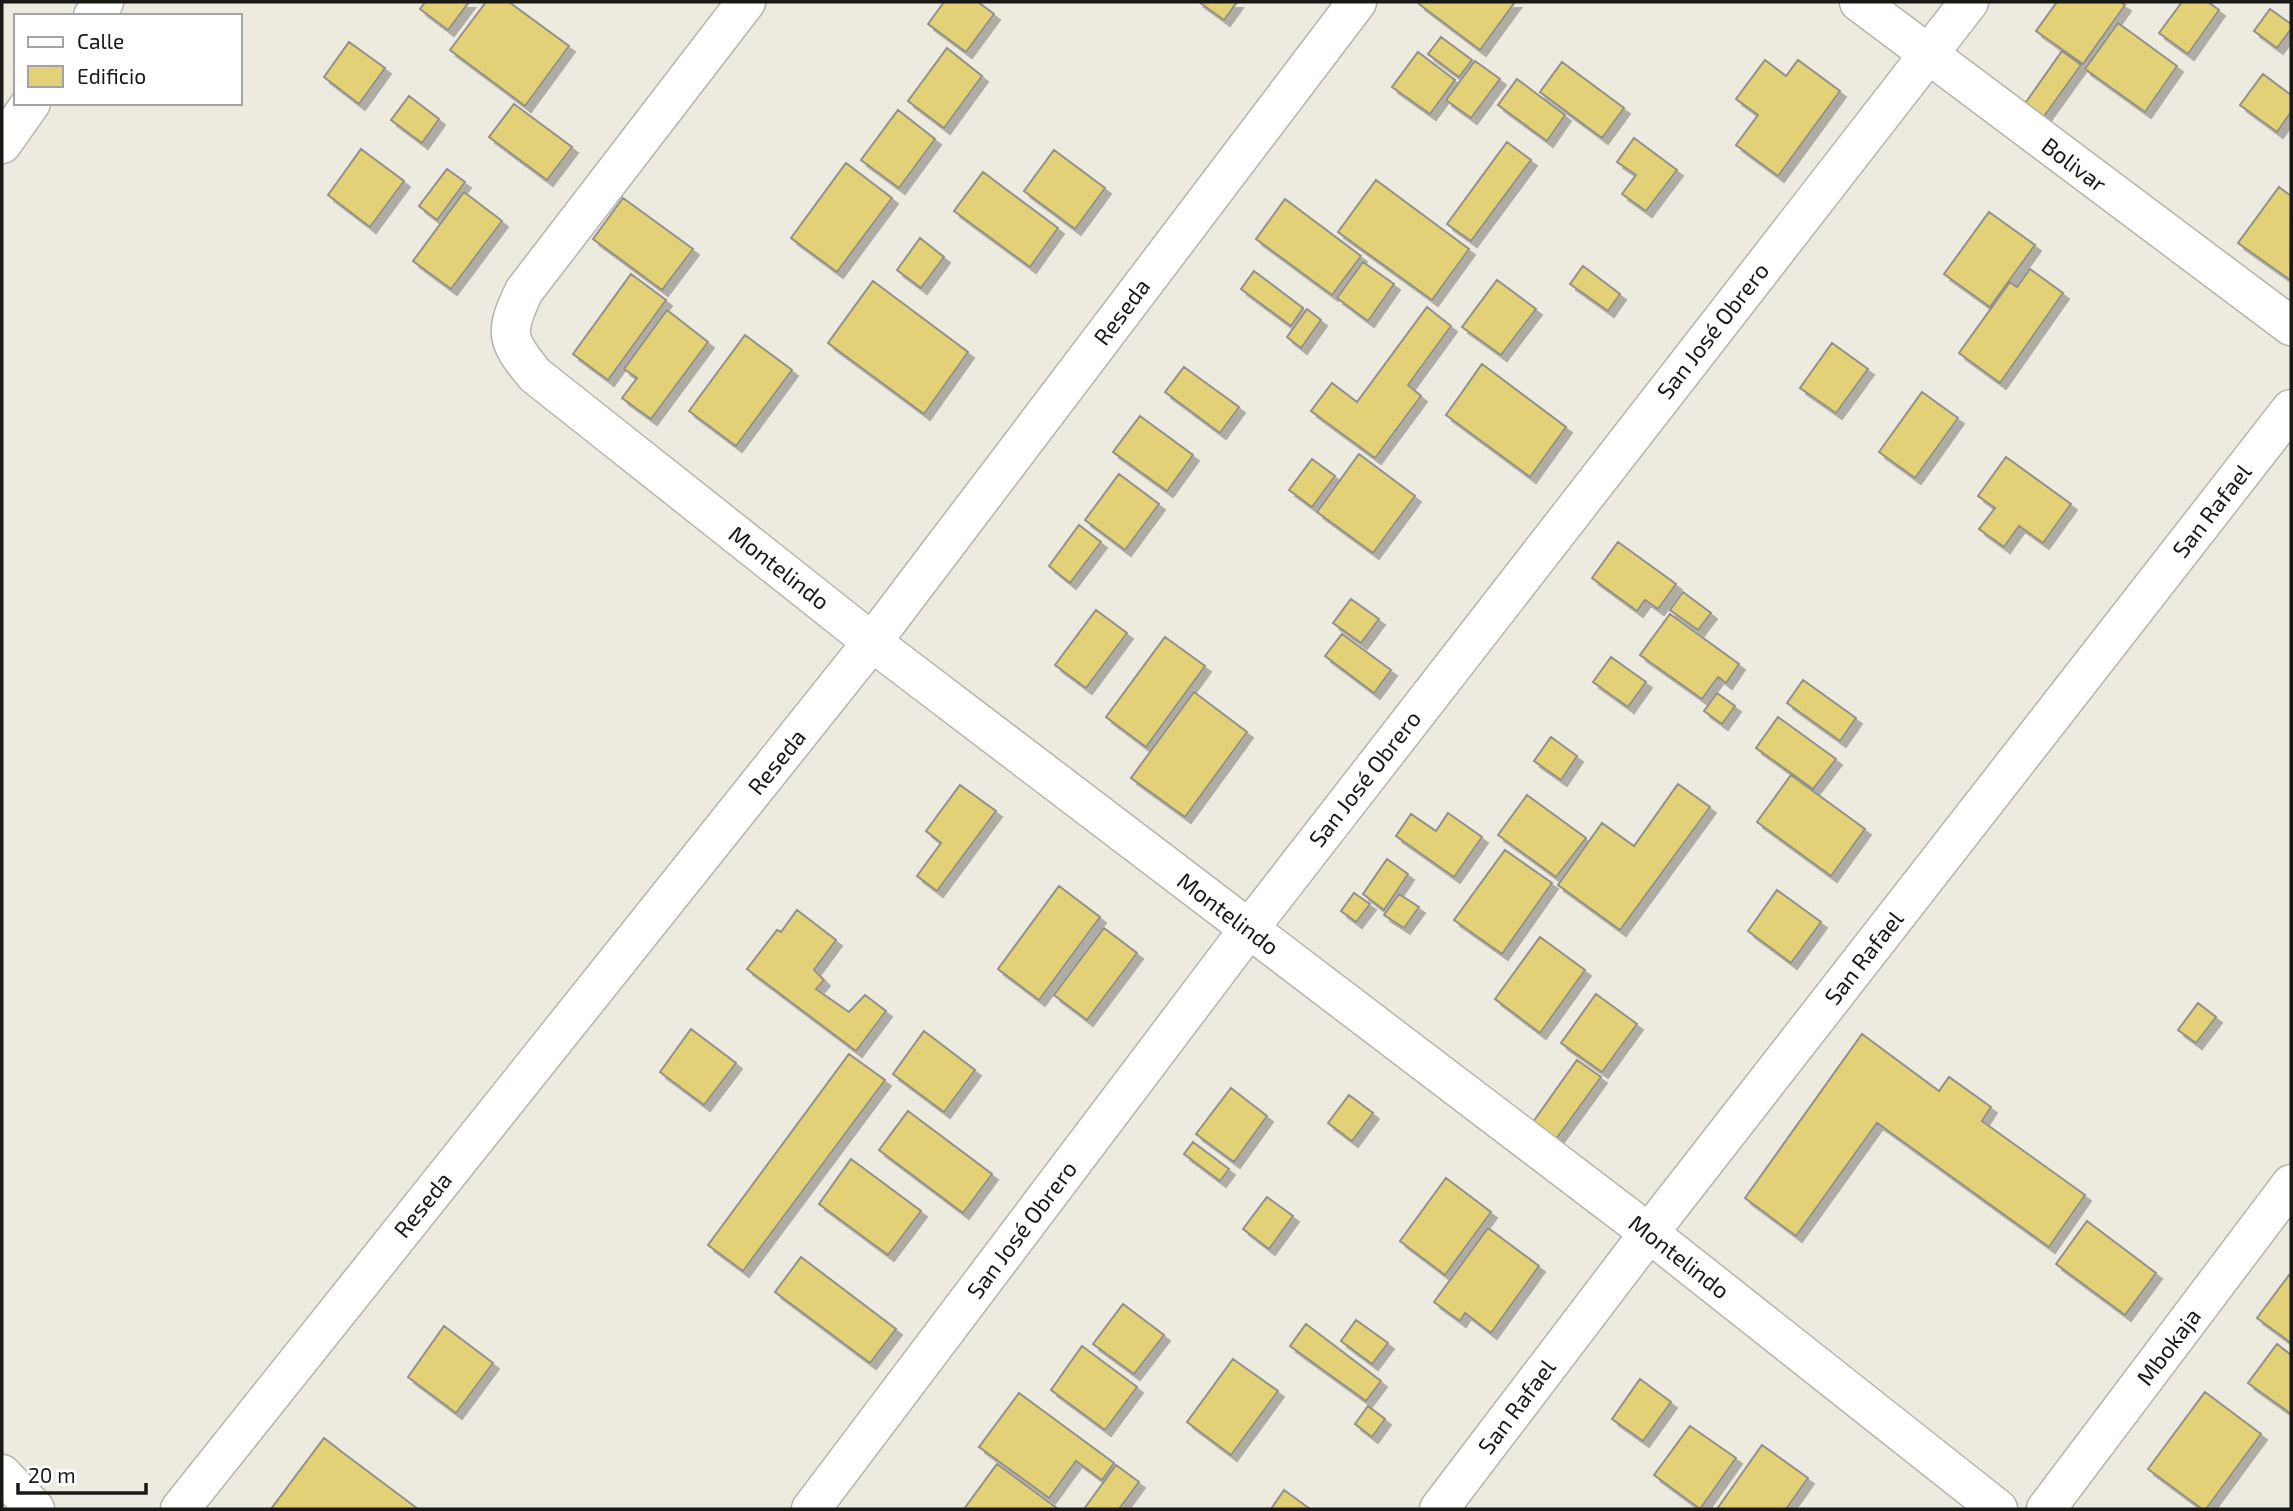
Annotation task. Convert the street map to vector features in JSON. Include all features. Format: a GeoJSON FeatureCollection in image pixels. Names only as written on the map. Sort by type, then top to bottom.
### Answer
{"type":"FeatureCollection","features":[{"type":"Feature","properties":{"kind":"street","name":"Montelindo"},"geometry":{"type":"LineString","coordinates":[[746,2],[524,291],[510,320],[513,349],[535,375],[872,642],[1649,1233],[1998,1509]]}},
{"type":"Feature","properties":{"kind":"street","name":"Reseda"},"geometry":{"type":"LineString","coordinates":[[180,1509],[872,642],[1357,2]]}},
{"type":"Feature","properties":{"kind":"street","name":"Bolivar"},"geometry":{"type":"LineString","coordinates":[[1859,2],[2291,326]]}},
{"type":"Feature","properties":{"kind":"street","name":"San José Obrero"},"geometry":{"type":"LineString","coordinates":[[811,1509],[1248,930],[1969,2]]}},
{"type":"Feature","properties":{"kind":"street"},"geometry":{"type":"LineString","coordinates":[[2,144],[30,105]]}},
{"type":"Feature","properties":{"kind":"street","name":"San Rafael"},"geometry":{"type":"LineString","coordinates":[[1439,1509],[1649,1233],[2291,410]]}},
{"type":"Feature","properties":{"kind":"street","name":"Mbokaja"},"geometry":{"type":"LineString","coordinates":[[2046,1509],[2291,1184]]}},
{"type":"Feature","properties":{"kind":"street"},"geometry":{"type":"LineString","coordinates":[[2,1474],[35,1509]]}},
{"type":"Feature","properties":{"kind":"building"},"geometry":{"type":"Polygon","coordinates":[[[425,2],[469,2],[448,30],[420,9],[425,2]]]}},
{"type":"Feature","properties":{"kind":"building"},"geometry":{"type":"Polygon","coordinates":[[[486,2],[509,2],[569,46],[525,106],[450,50],[486,2]]]}},
{"type":"Feature","properties":{"kind":"building"},"geometry":{"type":"Polygon","coordinates":[[[944,2],[978,2],[994,14],[966,52],[928,24],[944,2]]]}},
{"type":"Feature","properties":{"kind":"building"},"geometry":{"type":"Polygon","coordinates":[[[1199,2],[1237,2],[1224,20],[1199,2]]]}},
{"type":"Feature","properties":{"kind":"building"},"geometry":{"type":"Polygon","coordinates":[[[1515,2],[1480,50],[1419,4],[1515,2]]]}},
{"type":"Feature","properties":{"kind":"building"},"geometry":{"type":"Polygon","coordinates":[[[2057,2],[2120,2],[2125,5],[2083,64],[2036,31],[2057,2]]]}},
{"type":"Feature","properties":{"kind":"building"},"geometry":{"type":"Polygon","coordinates":[[[2182,2],[2208,2],[2219,10],[2188,54],[2159,33],[2182,2]]]}},
{"type":"Feature","properties":{"kind":"building"},"geometry":{"type":"Polygon","coordinates":[[[2270,9],[2291,24],[2291,29],[2277,48],[2254,31],[2270,9]]]}},
{"type":"Feature","properties":{"kind":"building"},"geometry":{"type":"Polygon","coordinates":[[[2118,23],[2177,66],[2145,112],[2085,69],[2118,23]]]}},
{"type":"Feature","properties":{"kind":"building"},"geometry":{"type":"Polygon","coordinates":[[[1441,37],[1472,60],[1459,77],[1428,54],[1441,37]]]}},
{"type":"Feature","properties":{"kind":"building"},"geometry":{"type":"Polygon","coordinates":[[[349,42],[385,68],[359,104],[324,77],[349,42]]]}},
{"type":"Feature","properties":{"kind":"building"},"geometry":{"type":"Polygon","coordinates":[[[947,48],[982,76],[944,128],[908,101],[947,48]]]}},
{"type":"Feature","properties":{"kind":"building"},"geometry":{"type":"Polygon","coordinates":[[[2062,51],[2081,65],[2042,119],[2024,105],[2062,51]]]}},
{"type":"Feature","properties":{"kind":"building"},"geometry":{"type":"Polygon","coordinates":[[[1418,52],[1455,80],[1430,114],[1392,87],[1418,52]]]}},
{"type":"Feature","properties":{"kind":"building"},"geometry":{"type":"Polygon","coordinates":[[[1765,60],[1786,76],[1798,60],[1840,91],[1778,176],[1736,145],[1758,115],[1736,99],[1765,60]]]}},
{"type":"Feature","properties":{"kind":"building"},"geometry":{"type":"Polygon","coordinates":[[[1475,61],[1500,79],[1471,118],[1446,100],[1475,61]]]}},
{"type":"Feature","properties":{"kind":"building"},"geometry":{"type":"Polygon","coordinates":[[[1562,62],[1624,108],[1602,138],[1540,92],[1562,62]]]}},
{"type":"Feature","properties":{"kind":"building"},"geometry":{"type":"Polygon","coordinates":[[[2263,74],[2291,95],[2291,112],[2277,132],[2240,105],[2263,74]]]}},
{"type":"Feature","properties":{"kind":"building"},"geometry":{"type":"Polygon","coordinates":[[[1517,79],[1565,115],[1547,141],[1498,105],[1517,79]]]}},
{"type":"Feature","properties":{"kind":"building"},"geometry":{"type":"Polygon","coordinates":[[[409,96],[439,119],[422,143],[391,120],[409,96]]]}},
{"type":"Feature","properties":{"kind":"building"},"geometry":{"type":"Polygon","coordinates":[[[514,104],[572,147],[547,180],[489,137],[514,104]]]}},
{"type":"Feature","properties":{"kind":"building"},"geometry":{"type":"Polygon","coordinates":[[[898,110],[935,139],[899,188],[861,160],[898,110]]]}},
{"type":"Feature","properties":{"kind":"building"},"geometry":{"type":"Polygon","coordinates":[[[1634,138],[1677,170],[1646,211],[1622,194],[1636,175],[1617,162],[1634,138]]]}},
{"type":"Feature","properties":{"kind":"building"},"geometry":{"type":"Polygon","coordinates":[[[1507,142],[1531,160],[1471,241],[1447,224],[1507,142]]]}},
{"type":"Feature","properties":{"kind":"building"},"geometry":{"type":"Polygon","coordinates":[[[361,149],[404,181],[370,227],[328,195],[361,149]]]}},
{"type":"Feature","properties":{"kind":"building"},"geometry":{"type":"Polygon","coordinates":[[[1054,150],[1105,188],[1075,229],[1024,191],[1054,150]]]}},
{"type":"Feature","properties":{"kind":"building"},"geometry":{"type":"Polygon","coordinates":[[[846,163],[892,198],[837,272],[791,238],[846,163]]]}},
{"type":"Feature","properties":{"kind":"building"},"geometry":{"type":"Polygon","coordinates":[[[447,169],[465,182],[437,220],[419,206],[447,169]]]}},
{"type":"Feature","properties":{"kind":"building"},"geometry":{"type":"Polygon","coordinates":[[[983,172],[1058,228],[1030,267],[954,211],[983,172]]]}},
{"type":"Feature","properties":{"kind":"building"},"geometry":{"type":"Polygon","coordinates":[[[1376,180],[1469,249],[1432,300],[1338,232],[1376,180]]]}},
{"type":"Feature","properties":{"kind":"building"},"geometry":{"type":"Polygon","coordinates":[[[2279,187],[2291,196],[2290,280],[2238,243],[2279,187]]]}},
{"type":"Feature","properties":{"kind":"building"},"geometry":{"type":"Polygon","coordinates":[[[464,192],[502,221],[451,289],[413,261],[464,192]]]}},
{"type":"Feature","properties":{"kind":"building"},"geometry":{"type":"Polygon","coordinates":[[[623,198],[693,249],[662,290],[593,239],[623,198]]]}},
{"type":"Feature","properties":{"kind":"building"},"geometry":{"type":"Polygon","coordinates":[[[1285,199],[1361,256],[1332,295],[1256,239],[1285,199]]]}},
{"type":"Feature","properties":{"kind":"building"},"geometry":{"type":"Polygon","coordinates":[[[1989,212],[2035,245],[1990,307],[1944,274],[1989,212]]]}},
{"type":"Feature","properties":{"kind":"building"},"geometry":{"type":"Polygon","coordinates":[[[920,238],[944,257],[921,288],[897,270],[920,238]]]}},
{"type":"Feature","properties":{"kind":"building"},"geometry":{"type":"Polygon","coordinates":[[[1363,262],[1394,284],[1368,321],[1337,298],[1363,262]]]}},
{"type":"Feature","properties":{"kind":"building"},"geometry":{"type":"Polygon","coordinates":[[[1583,266],[1620,294],[1608,311],[1570,284],[1583,266]]]}},
{"type":"Feature","properties":{"kind":"building"},"geometry":{"type":"Polygon","coordinates":[[[2030,269],[2063,293],[2000,383],[1959,353],[2010,282],[2017,287],[2030,269]]]}},
{"type":"Feature","properties":{"kind":"building"},"geometry":{"type":"Polygon","coordinates":[[[1254,271],[1303,308],[1291,326],[1241,289],[1254,271]]]}},
{"type":"Feature","properties":{"kind":"building"},"geometry":{"type":"Polygon","coordinates":[[[631,274],[666,300],[608,380],[573,354],[631,274]]]}},
{"type":"Feature","properties":{"kind":"building"},"geometry":{"type":"Polygon","coordinates":[[[1497,280],[1536,309],[1501,355],[1462,327],[1497,280]]]}},
{"type":"Feature","properties":{"kind":"building"},"geometry":{"type":"Polygon","coordinates":[[[873,281],[968,352],[924,414],[828,343],[873,281]]]}},
{"type":"Feature","properties":{"kind":"building"},"geometry":{"type":"Polygon","coordinates":[[[1427,307],[1451,326],[1408,385],[1421,396],[1375,458],[1311,411],[1332,383],[1357,402],[1427,307]]]}},
{"type":"Feature","properties":{"kind":"building"},"geometry":{"type":"Polygon","coordinates":[[[1307,309],[1321,320],[1301,348],[1287,337],[1307,309]]]}},
{"type":"Feature","properties":{"kind":"building"},"geometry":{"type":"Polygon","coordinates":[[[667,310],[708,342],[651,419],[622,398],[637,378],[624,369],[667,310]]]}},
{"type":"Feature","properties":{"kind":"building"},"geometry":{"type":"Polygon","coordinates":[[[745,335],[792,370],[736,446],[689,411],[745,335]]]}},
{"type":"Feature","properties":{"kind":"building"},"geometry":{"type":"Polygon","coordinates":[[[1832,343],[1868,369],[1836,413],[1800,388],[1832,343]]]}},
{"type":"Feature","properties":{"kind":"building"},"geometry":{"type":"Polygon","coordinates":[[[1482,364],[1566,427],[1530,477],[1446,415],[1482,364]]]}},
{"type":"Feature","properties":{"kind":"building"},"geometry":{"type":"Polygon","coordinates":[[[1184,367],[1239,407],[1220,433],[1165,392],[1184,367]]]}},
{"type":"Feature","properties":{"kind":"building"},"geometry":{"type":"Polygon","coordinates":[[[1922,392],[1958,418],[1915,478],[1879,452],[1922,392]]]}},
{"type":"Feature","properties":{"kind":"building"},"geometry":{"type":"Polygon","coordinates":[[[1140,416],[1193,455],[1167,491],[1113,452],[1140,416]]]}},
{"type":"Feature","properties":{"kind":"building"},"geometry":{"type":"Polygon","coordinates":[[[1359,454],[1415,496],[1373,553],[1317,512],[1359,454]]]}},
{"type":"Feature","properties":{"kind":"building"},"geometry":{"type":"Polygon","coordinates":[[[2006,457],[2071,504],[2043,543],[2019,526],[2004,547],[1979,529],[1995,508],[1978,496],[2006,457]]]}},
{"type":"Feature","properties":{"kind":"building"},"geometry":{"type":"Polygon","coordinates":[[[1312,459],[1335,476],[1312,507],[1289,490],[1312,459]]]}},
{"type":"Feature","properties":{"kind":"building"},"geometry":{"type":"Polygon","coordinates":[[[1119,474],[1159,504],[1125,550],[1085,520],[1119,474]]]}},
{"type":"Feature","properties":{"kind":"building"},"geometry":{"type":"Polygon","coordinates":[[[1079,525],[1101,542],[1070,583],[1049,566],[1079,525]]]}},
{"type":"Feature","properties":{"kind":"building"},"geometry":{"type":"Polygon","coordinates":[[[1618,542],[1676,584],[1658,609],[1645,600],[1637,611],[1592,578],[1618,542]]]}},
{"type":"Feature","properties":{"kind":"building"},"geometry":{"type":"Polygon","coordinates":[[[1683,592],[1711,613],[1698,630],[1670,610],[1683,592]]]}},
{"type":"Feature","properties":{"kind":"building"},"geometry":{"type":"Polygon","coordinates":[[[1351,599],[1379,619],[1361,643],[1333,623],[1351,599]]]}},
{"type":"Feature","properties":{"kind":"building"},"geometry":{"type":"Polygon","coordinates":[[[1096,610],[1127,633],[1086,688],[1055,665],[1096,610]]]}},
{"type":"Feature","properties":{"kind":"building"},"geometry":{"type":"Polygon","coordinates":[[[1670,614],[1739,664],[1726,683],[1718,677],[1702,699],[1640,655],[1670,614]]]}},
{"type":"Feature","properties":{"kind":"building"},"geometry":{"type":"Polygon","coordinates":[[[1342,634],[1391,670],[1374,693],[1325,656],[1342,634]]]}},
{"type":"Feature","properties":{"kind":"building"},"geometry":{"type":"Polygon","coordinates":[[[1165,637],[1205,666],[1146,747],[1106,717],[1165,637]]]}},
{"type":"Feature","properties":{"kind":"building"},"geometry":{"type":"Polygon","coordinates":[[[1611,657],[1646,682],[1628,707],[1593,682],[1611,657]]]}},
{"type":"Feature","properties":{"kind":"building"},"geometry":{"type":"Polygon","coordinates":[[[1803,680],[1856,718],[1840,741],[1787,703],[1803,680]]]}},
{"type":"Feature","properties":{"kind":"building"},"geometry":{"type":"Polygon","coordinates":[[[1194,692],[1247,732],[1185,817],[1131,778],[1194,692]]]}},
{"type":"Feature","properties":{"kind":"building"},"geometry":{"type":"Polygon","coordinates":[[[1717,693],[1735,706],[1722,724],[1704,711],[1717,693]]]}},
{"type":"Feature","properties":{"kind":"building"},"geometry":{"type":"Polygon","coordinates":[[[1778,717],[1836,759],[1813,789],[1756,748],[1778,717]]]}},
{"type":"Feature","properties":{"kind":"building"},"geometry":{"type":"Polygon","coordinates":[[[1551,737],[1577,756],[1561,780],[1534,761],[1551,737]]]}},
{"type":"Feature","properties":{"kind":"building"},"geometry":{"type":"Polygon","coordinates":[[[1791,775],[1865,829],[1831,876],[1757,822],[1791,775]]]}},
{"type":"Feature","properties":{"kind":"building"},"geometry":{"type":"Polygon","coordinates":[[[1678,784],[1710,807],[1620,930],[1558,885],[1602,823],[1634,846],[1678,784]]]}},
{"type":"Feature","properties":{"kind":"building"},"geometry":{"type":"Polygon","coordinates":[[[960,785],[996,811],[937,891],[917,876],[941,843],[926,831],[960,785]]]}},
{"type":"Feature","properties":{"kind":"building"},"geometry":{"type":"Polygon","coordinates":[[[1527,795],[1586,838],[1556,877],[1498,835],[1527,795]]]}},
{"type":"Feature","properties":{"kind":"building"},"geometry":{"type":"Polygon","coordinates":[[[1448,813],[1482,837],[1454,877],[1396,836],[1411,814],[1436,831],[1448,813]]]}},
{"type":"Feature","properties":{"kind":"building"},"geometry":{"type":"Polygon","coordinates":[[[1505,850],[1552,883],[1502,954],[1454,920],[1505,850]]]}},
{"type":"Feature","properties":{"kind":"building"},"geometry":{"type":"Polygon","coordinates":[[[1387,859],[1408,874],[1384,910],[1363,894],[1387,859]]]}},
{"type":"Feature","properties":{"kind":"building"},"geometry":{"type":"Polygon","coordinates":[[[1059,886],[1100,917],[1039,1000],[998,969],[1059,886]]]}},
{"type":"Feature","properties":{"kind":"building"},"geometry":{"type":"Polygon","coordinates":[[[1777,890],[1821,922],[1791,963],[1748,931],[1777,890]]]}},
{"type":"Feature","properties":{"kind":"building"},"geometry":{"type":"Polygon","coordinates":[[[1354,893],[1370,904],[1356,922],[1341,911],[1354,893]]]}},
{"type":"Feature","properties":{"kind":"building"},"geometry":{"type":"Polygon","coordinates":[[[1399,894],[1419,907],[1404,928],[1384,915],[1399,894]]]}},
{"type":"Feature","properties":{"kind":"building"},"geometry":{"type":"Polygon","coordinates":[[[797,910],[836,940],[814,970],[824,980],[816,989],[849,1012],[865,995],[886,1011],[856,1051],[747,969],[777,930],[781,932],[797,910]]]}},
{"type":"Feature","properties":{"kind":"building"},"geometry":{"type":"Polygon","coordinates":[[[1104,928],[1137,953],[1087,1020],[1054,995],[1104,928]]]}},
{"type":"Feature","properties":{"kind":"building"},"geometry":{"type":"Polygon","coordinates":[[[1540,937],[1585,970],[1540,1033],[1495,999],[1540,937]]]}},
{"type":"Feature","properties":{"kind":"building"},"geometry":{"type":"Polygon","coordinates":[[[1596,994],[1637,1024],[1602,1072],[1561,1043],[1596,994]]]}},
{"type":"Feature","properties":{"kind":"building"},"geometry":{"type":"Polygon","coordinates":[[[2198,1003],[2216,1017],[2196,1043],[2178,1030],[2198,1003]]]}},
{"type":"Feature","properties":{"kind":"building"},"geometry":{"type":"Polygon","coordinates":[[[691,1029],[736,1063],[704,1105],[660,1072],[691,1029]]]}},
{"type":"Feature","properties":{"kind":"building"},"geometry":{"type":"Polygon","coordinates":[[[924,1031],[975,1070],[944,1112],[893,1074],[924,1031]]]}},
{"type":"Feature","properties":{"kind":"building"},"geometry":{"type":"Polygon","coordinates":[[[1862,1034],[1939,1091],[1949,1077],[1991,1107],[1982,1121],[2085,1195],[2049,1247],[1877,1123],[1796,1236],[1745,1198],[1862,1034]]]}},
{"type":"Feature","properties":{"kind":"building"},"geometry":{"type":"Polygon","coordinates":[[[849,1054],[885,1080],[743,1271],[708,1245],[849,1054]]]}},
{"type":"Feature","properties":{"kind":"building"},"geometry":{"type":"Polygon","coordinates":[[[1577,1060],[1601,1077],[1551,1146],[1528,1129],[1577,1060]]]}},
{"type":"Feature","properties":{"kind":"building"},"geometry":{"type":"Polygon","coordinates":[[[1231,1088],[1267,1116],[1234,1162],[1196,1134],[1231,1088]]]}},
{"type":"Feature","properties":{"kind":"building"},"geometry":{"type":"Polygon","coordinates":[[[1349,1095],[1373,1113],[1352,1141],[1328,1123],[1349,1095]]]}},
{"type":"Feature","properties":{"kind":"building"},"geometry":{"type":"Polygon","coordinates":[[[908,1111],[992,1174],[963,1213],[879,1150],[908,1111]]]}},
{"type":"Feature","properties":{"kind":"building"},"geometry":{"type":"Polygon","coordinates":[[[1193,1142],[1229,1169],[1220,1181],[1184,1154],[1193,1142]]]}},
{"type":"Feature","properties":{"kind":"building"},"geometry":{"type":"Polygon","coordinates":[[[851,1159],[921,1211],[888,1255],[819,1204],[851,1159]]]}},
{"type":"Feature","properties":{"kind":"building"},"geometry":{"type":"Polygon","coordinates":[[[1446,1178],[1491,1212],[1445,1275],[1400,1241],[1446,1178]]]}},
{"type":"Feature","properties":{"kind":"building"},"geometry":{"type":"Polygon","coordinates":[[[1267,1197],[1293,1216],[1269,1249],[1243,1229],[1267,1197]]]}},
{"type":"Feature","properties":{"kind":"building"},"geometry":{"type":"Polygon","coordinates":[[[2087,1221],[2156,1273],[2125,1315],[2056,1264],[2087,1221]]]}},
{"type":"Feature","properties":{"kind":"building"},"geometry":{"type":"Polygon","coordinates":[[[1488,1228],[1539,1266],[1491,1333],[1465,1313],[1460,1321],[1434,1302],[1488,1228]]]}},
{"type":"Feature","properties":{"kind":"building"},"geometry":{"type":"Polygon","coordinates":[[[801,1257],[896,1329],[870,1363],[775,1292],[801,1257]]]}},
{"type":"Feature","properties":{"kind":"building"},"geometry":{"type":"Polygon","coordinates":[[[2289,1275],[2291,1277],[2291,1343],[2257,1318],[2289,1275]]]}},
{"type":"Feature","properties":{"kind":"building"},"geometry":{"type":"Polygon","coordinates":[[[1123,1304],[1164,1335],[1134,1374],[1093,1344],[1123,1304]]]}},
{"type":"Feature","properties":{"kind":"building"},"geometry":{"type":"Polygon","coordinates":[[[1356,1320],[1388,1343],[1372,1364],[1341,1341],[1356,1320]]]}},
{"type":"Feature","properties":{"kind":"building"},"geometry":{"type":"Polygon","coordinates":[[[1306,1324],[1381,1381],[1366,1401],[1290,1346],[1306,1324]]]}},
{"type":"Feature","properties":{"kind":"building"},"geometry":{"type":"Polygon","coordinates":[[[444,1326],[493,1363],[456,1413],[408,1377],[444,1326]]]}},
{"type":"Feature","properties":{"kind":"building"},"geometry":{"type":"Polygon","coordinates":[[[2277,1344],[2291,1355],[2291,1414],[2248,1383],[2277,1344]]]}},
{"type":"Feature","properties":{"kind":"building"},"geometry":{"type":"Polygon","coordinates":[[[1082,1346],[1137,1387],[1105,1430],[1051,1390],[1082,1346]]]}},
{"type":"Feature","properties":{"kind":"building"},"geometry":{"type":"Polygon","coordinates":[[[1233,1359],[1278,1391],[1231,1455],[1187,1422],[1233,1359]]]}},
{"type":"Feature","properties":{"kind":"building"},"geometry":{"type":"Polygon","coordinates":[[[1640,1379],[1671,1402],[1643,1441],[1612,1419],[1640,1379]]]}},
{"type":"Feature","properties":{"kind":"building"},"geometry":{"type":"Polygon","coordinates":[[[2205,1392],[2261,1434],[2206,1509],[2202,1509],[2148,1469],[2205,1392]]]}},
{"type":"Feature","properties":{"kind":"building"},"geometry":{"type":"Polygon","coordinates":[[[1019,1393],[1114,1463],[1102,1480],[1076,1461],[1049,1498],[979,1447],[1019,1393]]]}},
{"type":"Feature","properties":{"kind":"building"},"geometry":{"type":"Polygon","coordinates":[[[1368,1406],[1385,1419],[1372,1437],[1355,1424],[1368,1406]]]}},
{"type":"Feature","properties":{"kind":"building"},"geometry":{"type":"Polygon","coordinates":[[[1690,1426],[1736,1458],[1700,1509],[1654,1475],[1690,1426]]]}},
{"type":"Feature","properties":{"kind":"building"},"geometry":{"type":"Polygon","coordinates":[[[324,1438],[342,1452],[418,1509],[271,1509],[324,1438]]]}},
{"type":"Feature","properties":{"kind":"building"},"geometry":{"type":"Polygon","coordinates":[[[1762,1445],[1808,1478],[1786,1509],[1717,1509],[1762,1445]]]}},
{"type":"Feature","properties":{"kind":"building"},"geometry":{"type":"Polygon","coordinates":[[[997,1464],[1058,1509],[964,1509],[997,1464]]]}},
{"type":"Feature","properties":{"kind":"building"},"geometry":{"type":"Polygon","coordinates":[[[1116,1465],[1139,1482],[1119,1509],[1084,1509],[1116,1465]]]}},
{"type":"Feature","properties":{"kind":"building"},"geometry":{"type":"Polygon","coordinates":[[[1284,1490],[1310,1509],[1271,1509],[1284,1490]]]}}]}
